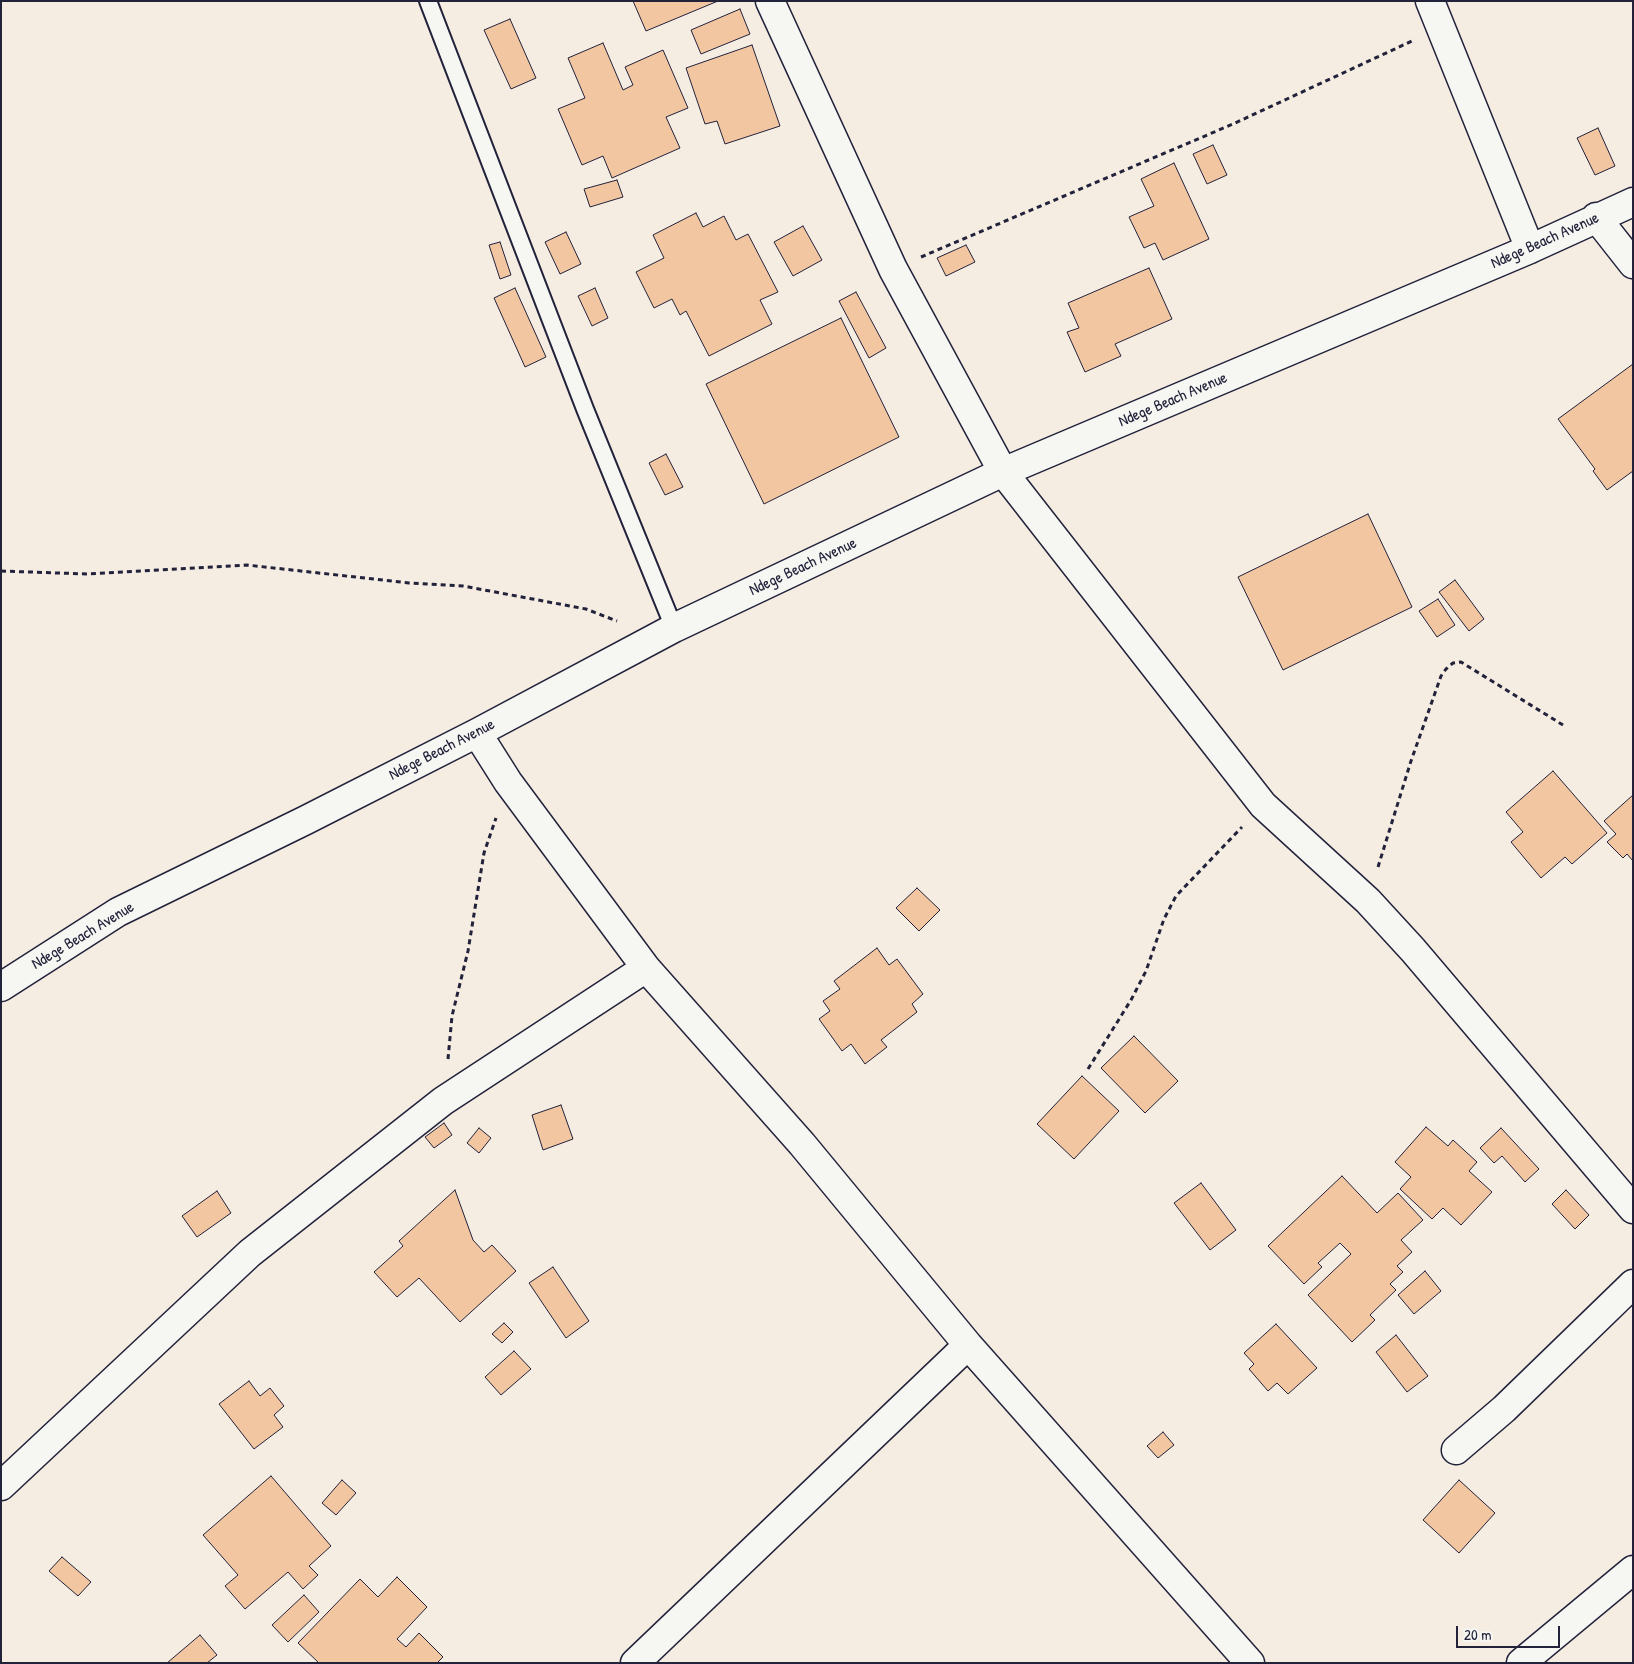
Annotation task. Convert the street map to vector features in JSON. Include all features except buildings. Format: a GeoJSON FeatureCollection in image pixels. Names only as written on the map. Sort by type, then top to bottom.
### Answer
{"type":"FeatureCollection","features":[{"type":"Feature","properties":{"kind":"street"},"geometry":{"type":"LineString","coordinates":[[770,1],[892,269],[1003,472],[1264,805],[1368,902],[1413,950],[1633,1209]]}},
{"type":"Feature","properties":{"kind":"street"},"geometry":{"type":"LineString","coordinates":[[1430,1],[1530,249]]}},
{"type":"Feature","properties":{"kind":"street","name":"Ndege Beach Avenue"},"geometry":{"type":"LineString","coordinates":[[1,987],[118,912],[306,820],[477,733],[664,633],[1003,472],[1530,249],[1596,217],[1633,202]]}},
{"type":"Feature","properties":{"kind":"street"},"geometry":{"type":"LineString","coordinates":[[1596,217],[1633,264]]}},
{"type":"Feature","properties":{"kind":"street"},"geometry":{"type":"LineString","coordinates":[[477,733],[508,782],[646,968],[802,1144],[968,1345],[1250,1663]]}},
{"type":"Feature","properties":{"kind":"street"},"geometry":{"type":"LineString","coordinates":[[1,1486],[250,1253],[443,1101],[646,968]]}},
{"type":"Feature","properties":{"kind":"street"},"geometry":{"type":"LineString","coordinates":[[1456,1450],[1504,1409],[1633,1284]]}},
{"type":"Feature","properties":{"kind":"street"},"geometry":{"type":"LineString","coordinates":[[635,1663],[968,1345]]}},
{"type":"Feature","properties":{"kind":"street"},"geometry":{"type":"LineString","coordinates":[[1521,1663],[1633,1570]]}},
{"type":"Feature","properties":{"kind":"lane"},"geometry":{"type":"LineString","coordinates":[[428,1],[585,408],[664,633]]}},
{"type":"Feature","properties":{"kind":"path"},"geometry":{"type":"LineString","coordinates":[[892,269],[1233,124],[1442,27]]}},
{"type":"Feature","properties":{"kind":"path"},"geometry":{"type":"LineString","coordinates":[[1,571],[87,574],[247,565],[409,583],[463,586],[586,609],[664,633]]}},
{"type":"Feature","properties":{"kind":"path"},"geometry":{"type":"LineString","coordinates":[[1368,902],[1410,761],[1446,669],[1453,664],[1461,662],[1563,725]]}},
{"type":"Feature","properties":{"kind":"path"},"geometry":{"type":"LineString","coordinates":[[443,1101],[452,1016],[468,951],[484,853],[508,782]]}},
{"type":"Feature","properties":{"kind":"path"},"geometry":{"type":"LineString","coordinates":[[1088,1069],[1132,1000],[1146,971],[1164,919],[1176,896],[1264,805]]}}]}
